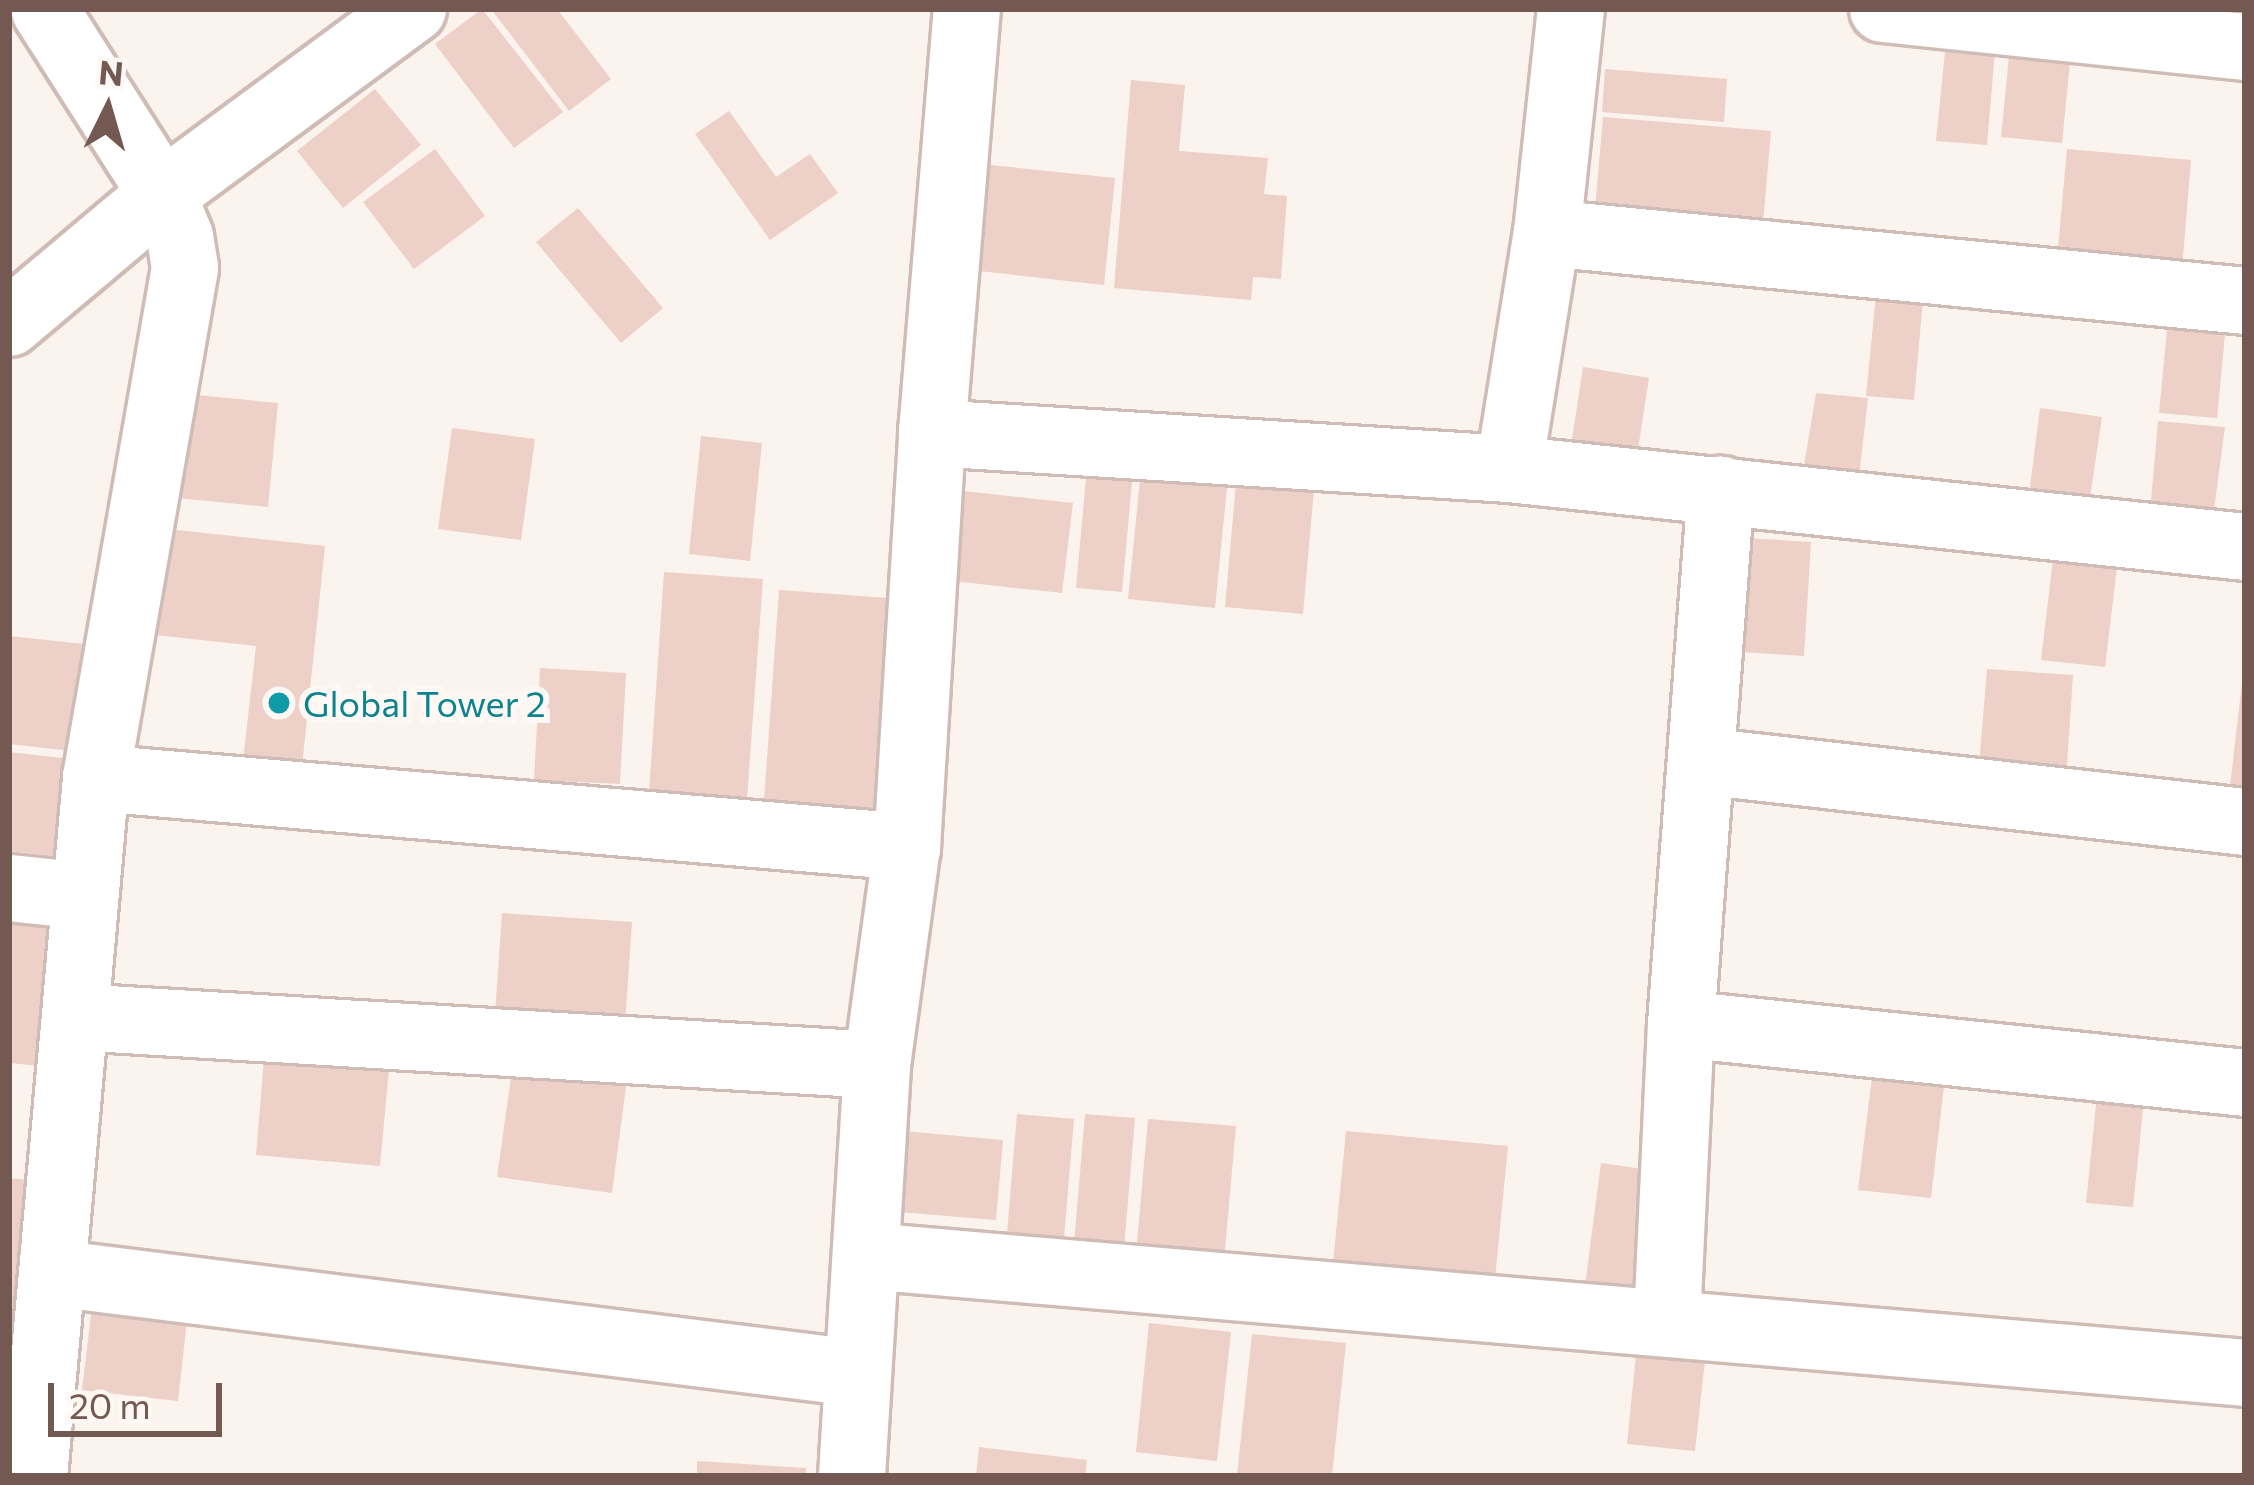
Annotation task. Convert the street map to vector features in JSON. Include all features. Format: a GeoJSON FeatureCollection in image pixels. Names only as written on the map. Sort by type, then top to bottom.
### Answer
{"type":"FeatureCollection","features":[{"type":"Feature","properties":{"kind":"street"},"geometry":{"type":"LineString","coordinates":[[34,1476],[96,778],[185,268],[162,194],[44,9]]}},
{"type":"Feature","properties":{"kind":"street"},"geometry":{"type":"LineString","coordinates":[[9,323],[162,194],[413,9]]}},
{"type":"Feature","properties":{"kind":"street"},"geometry":{"type":"LineString","coordinates":[[852,1476],[877,1065],[907,847],[932,433],[968,9]]}},
{"type":"Feature","properties":{"kind":"street"},"geometry":{"type":"LineString","coordinates":[[1509,469],[1546,232],[1571,9]]}},
{"type":"Feature","properties":{"kind":"street"},"geometry":{"type":"LineString","coordinates":[[1883,9],[2245,47]]}},
{"type":"Feature","properties":{"kind":"street"},"geometry":{"type":"LineString","coordinates":[[1546,232],[2245,301]]}},
{"type":"Feature","properties":{"kind":"street"},"geometry":{"type":"LineString","coordinates":[[932,433],[1509,469],[2245,547]]}},
{"type":"Feature","properties":{"kind":"street"},"geometry":{"type":"LineString","coordinates":[[1667,1321],[1682,1024],[1720,489]]}},
{"type":"Feature","properties":{"kind":"street"},"geometry":{"type":"LineString","coordinates":[[1701,761],[2245,822]]}},
{"type":"Feature","properties":{"kind":"street"},"geometry":{"type":"LineString","coordinates":[[96,778],[907,847]]}},
{"type":"Feature","properties":{"kind":"street"},"geometry":{"type":"LineString","coordinates":[[9,888],[85,896]]}},
{"type":"Feature","properties":{"kind":"street"},"geometry":{"type":"LineString","coordinates":[[75,1017],[877,1065]]}},
{"type":"Feature","properties":{"kind":"street"},"geometry":{"type":"LineString","coordinates":[[1682,1024],[2245,1083]]}},
{"type":"Feature","properties":{"kind":"street"},"geometry":{"type":"LineString","coordinates":[[866,1256],[2245,1373]]}},
{"type":"Feature","properties":{"kind":"street"},"geometry":{"type":"LineString","coordinates":[[53,1274],[856,1373]]}},
{"type":"Feature","properties":{"kind":"building"},"geometry":{"type":"Polygon","coordinates":[[[482,9],[563,112],[514,148],[435,44],[482,9]]]}},
{"type":"Feature","properties":{"kind":"building"},"geometry":{"type":"Polygon","coordinates":[[[491,9],[557,9],[611,79],[569,111],[491,9]]]}},
{"type":"Feature","properties":{"kind":"building"},"geometry":{"type":"Polygon","coordinates":[[[1948,22],[1997,27],[1987,145],[1936,141],[1948,22]]]}},
{"type":"Feature","properties":{"kind":"building"},"geometry":{"type":"Polygon","coordinates":[[[2012,26],[2073,31],[2062,143],[2001,137],[2012,26]]]}},
{"type":"Feature","properties":{"kind":"building"},"geometry":{"type":"Polygon","coordinates":[[[1605,69],[1727,79],[1724,122],[1602,112],[1605,69]]]}},
{"type":"Feature","properties":{"kind":"building"},"geometry":{"type":"Polygon","coordinates":[[[1131,80],[1185,85],[1179,151],[1268,158],[1264,194],[1287,196],[1281,279],[1253,277],[1251,300],[1114,288],[1131,80]]]}},
{"type":"Feature","properties":{"kind":"building"},"geometry":{"type":"Polygon","coordinates":[[[375,89],[421,145],[343,208],[297,151],[375,89]]]}},
{"type":"Feature","properties":{"kind":"building"},"geometry":{"type":"Polygon","coordinates":[[[729,111],[776,177],[810,154],[838,193],[770,240],[695,134],[729,111]]]}},
{"type":"Feature","properties":{"kind":"building"},"geometry":{"type":"Polygon","coordinates":[[[1603,117],[1771,131],[1762,236],[1594,221],[1603,117]]]}},
{"type":"Feature","properties":{"kind":"building"},"geometry":{"type":"Polygon","coordinates":[[[435,149],[485,216],[414,269],[363,202],[435,149]]]}},
{"type":"Feature","properties":{"kind":"building"},"geometry":{"type":"Polygon","coordinates":[[[2067,149],[2191,160],[2181,281],[2056,270],[2067,149]]]}},
{"type":"Feature","properties":{"kind":"building"},"geometry":{"type":"Polygon","coordinates":[[[981,164],[1115,178],[1104,285],[970,270],[981,164]]]}},
{"type":"Feature","properties":{"kind":"building"},"geometry":{"type":"Polygon","coordinates":[[[578,208],[663,308],[621,343],[536,242],[578,208]]]}},
{"type":"Feature","properties":{"kind":"building"},"geometry":{"type":"Polygon","coordinates":[[[1877,284],[1924,288],[1914,400],[1866,396],[1877,284]]]}},
{"type":"Feature","properties":{"kind":"building"},"geometry":{"type":"Polygon","coordinates":[[[2169,309],[2227,314],[2217,418],[2159,413],[2169,309]]]}},
{"type":"Feature","properties":{"kind":"building"},"geometry":{"type":"Polygon","coordinates":[[[1583,367],[1649,378],[1635,469],[1569,459],[1583,367]]]}},
{"type":"Feature","properties":{"kind":"building"},"geometry":{"type":"Polygon","coordinates":[[[1816,393],[1868,398],[1858,486],[1801,484],[1816,393]]]}},
{"type":"Feature","properties":{"kind":"building"},"geometry":{"type":"Polygon","coordinates":[[[186,394],[278,403],[268,507],[177,498],[186,394]]]}},
{"type":"Feature","properties":{"kind":"building"},"geometry":{"type":"Polygon","coordinates":[[[2040,408],[2102,417],[2087,517],[2029,495],[2040,408]]]}},
{"type":"Feature","properties":{"kind":"building"},"geometry":{"type":"Polygon","coordinates":[[[2158,421],[2225,427],[2211,532],[2149,524],[2158,421]]]}},
{"type":"Feature","properties":{"kind":"building"},"geometry":{"type":"Polygon","coordinates":[[[452,428],[535,439],[521,540],[438,529],[452,428]]]}},
{"type":"Feature","properties":{"kind":"building"},"geometry":{"type":"Polygon","coordinates":[[[701,436],[762,443],[750,561],[689,554],[701,436]]]}},
{"type":"Feature","properties":{"kind":"building"},"geometry":{"type":"Polygon","coordinates":[[[1088,456],[1134,460],[1122,592],[1076,588],[1088,456]]]}},
{"type":"Feature","properties":{"kind":"building"},"geometry":{"type":"Polygon","coordinates":[[[1238,460],[1316,467],[1303,614],[1225,607],[1238,460]]]}},
{"type":"Feature","properties":{"kind":"building"},"geometry":{"type":"Polygon","coordinates":[[[1141,470],[1228,478],[1215,608],[1128,599],[1141,470]]]}},
{"type":"Feature","properties":{"kind":"building"},"geometry":{"type":"Polygon","coordinates":[[[945,489],[1073,503],[1062,593],[935,579],[945,489]]]}},
{"type":"Feature","properties":{"kind":"building","name":"Global Tower 2"},"geometry":{"type":"Polygon","coordinates":[[[158,528],[325,546],[302,767],[243,761],[256,646],[147,634],[158,528]]]}},
{"type":"Feature","properties":{"kind":"building"},"geometry":{"type":"Polygon","coordinates":[[[1746,538],[1811,542],[1804,656],[1740,652],[1746,538]]]}},
{"type":"Feature","properties":{"kind":"building"},"geometry":{"type":"Polygon","coordinates":[[[2053,559],[2117,567],[2105,667],[2041,660],[2053,559]]]}},
{"type":"Feature","properties":{"kind":"building"},"geometry":{"type":"Polygon","coordinates":[[[664,572],[763,579],[747,799],[649,793],[664,572]]]}},
{"type":"Feature","properties":{"kind":"building"},"geometry":{"type":"Polygon","coordinates":[[[779,590],[902,599],[886,809],[764,801],[779,590]]]}},
{"type":"Feature","properties":{"kind":"building"},"geometry":{"type":"Polygon","coordinates":[[[9,636],[102,646],[89,753],[9,744],[9,636]]]}},
{"type":"Feature","properties":{"kind":"building"},"geometry":{"type":"Polygon","coordinates":[[[540,668],[626,673],[620,784],[534,780],[540,668]]]}},
{"type":"Feature","properties":{"kind":"building"},"geometry":{"type":"Polygon","coordinates":[[[1987,669],[2073,675],[2065,796],[1977,790],[1987,669]]]}},
{"type":"Feature","properties":{"kind":"building"},"geometry":{"type":"Polygon","coordinates":[[[2245,683],[2245,814],[2227,812],[2245,683]]]}},
{"type":"Feature","properties":{"kind":"building"},"geometry":{"type":"Polygon","coordinates":[[[9,752],[81,760],[70,858],[9,851],[9,752]]]}},
{"type":"Feature","properties":{"kind":"building"},"geometry":{"type":"Polygon","coordinates":[[[9,908],[57,913],[41,1066],[9,1063],[9,908]]]}},
{"type":"Feature","properties":{"kind":"building"},"geometry":{"type":"Polygon","coordinates":[[[502,913],[632,922],[624,1039],[494,1030],[502,913]]]}},
{"type":"Feature","properties":{"kind":"building"},"geometry":{"type":"Polygon","coordinates":[[[265,1047],[390,1058],[380,1166],[256,1155],[265,1047]]]}},
{"type":"Feature","properties":{"kind":"building"},"geometry":{"type":"Polygon","coordinates":[[[513,1063],[627,1079],[612,1193],[497,1177],[513,1063]]]}},
{"type":"Feature","properties":{"kind":"building"},"geometry":{"type":"Polygon","coordinates":[[[1872,1077],[1944,1086],[1931,1198],[1858,1190],[1872,1077]]]}},
{"type":"Feature","properties":{"kind":"building"},"geometry":{"type":"Polygon","coordinates":[[[2097,1095],[2144,1100],[2133,1207],[2086,1203],[2097,1095]]]}},
{"type":"Feature","properties":{"kind":"building"},"geometry":{"type":"Polygon","coordinates":[[[1017,1114],[1074,1119],[1063,1250],[1006,1245],[1017,1114]]]}},
{"type":"Feature","properties":{"kind":"building"},"geometry":{"type":"Polygon","coordinates":[[[1085,1114],[1135,1118],[1123,1260],[1073,1255],[1085,1114]]]}},
{"type":"Feature","properties":{"kind":"building"},"geometry":{"type":"Polygon","coordinates":[[[1148,1119],[1236,1126],[1223,1272],[1135,1265],[1148,1119]]]}},
{"type":"Feature","properties":{"kind":"building"},"geometry":{"type":"Polygon","coordinates":[[[881,1129],[1003,1140],[996,1220],[874,1210],[881,1129]]]}},
{"type":"Feature","properties":{"kind":"building"},"geometry":{"type":"Polygon","coordinates":[[[1346,1131],[1508,1146],[1494,1289],[1332,1274],[1346,1131]]]}},
{"type":"Feature","properties":{"kind":"building"},"geometry":{"type":"Polygon","coordinates":[[[1601,1163],[1656,1171],[1637,1307],[1583,1301],[1601,1163]]]}},
{"type":"Feature","properties":{"kind":"building"},"geometry":{"type":"Polygon","coordinates":[[[9,1178],[50,1182],[33,1332],[9,1329],[9,1178]]]}},
{"type":"Feature","properties":{"kind":"building"},"geometry":{"type":"Polygon","coordinates":[[[94,1290],[189,1302],[178,1401],[82,1390],[94,1290]]]}},
{"type":"Feature","properties":{"kind":"building"},"geometry":{"type":"Polygon","coordinates":[[[1149,1323],[1231,1332],[1217,1461],[1136,1452],[1149,1323]]]}},
{"type":"Feature","properties":{"kind":"building"},"geometry":{"type":"Polygon","coordinates":[[[1252,1334],[1346,1343],[1332,1476],[1237,1475],[1252,1334]]]}},
{"type":"Feature","properties":{"kind":"building"},"geometry":{"type":"Polygon","coordinates":[[[1637,1344],[1706,1351],[1695,1451],[1627,1444],[1637,1344]]]}},
{"type":"Feature","properties":{"kind":"building"},"geometry":{"type":"Polygon","coordinates":[[[979,1447],[1087,1460],[1085,1476],[976,1476],[979,1447]]]}},
{"type":"Feature","properties":{"kind":"building"},"geometry":{"type":"Polygon","coordinates":[[[697,1461],[806,1468],[806,1476],[697,1476],[697,1461]]]}},
{"type":"Feature","properties":{"kind":"place","name":"Global Tower 2"},"geometry":{"type":"Point","coordinates":[279,703]}}]}
